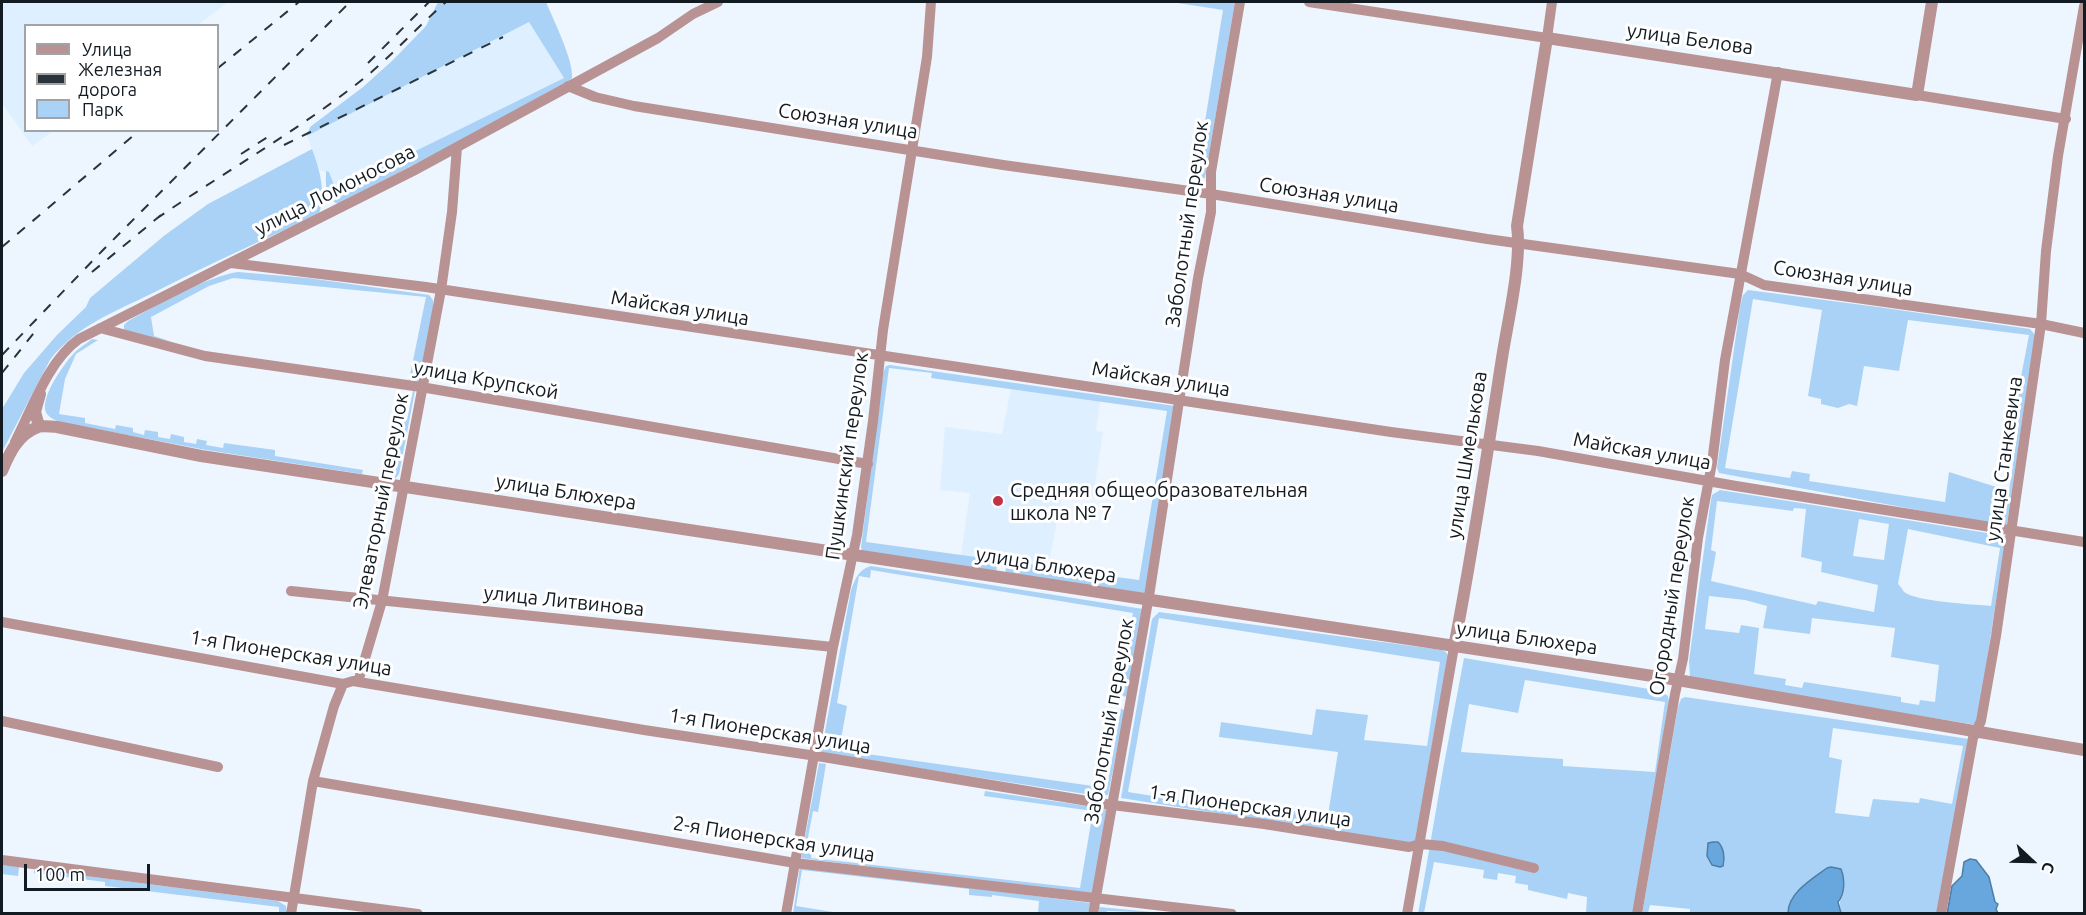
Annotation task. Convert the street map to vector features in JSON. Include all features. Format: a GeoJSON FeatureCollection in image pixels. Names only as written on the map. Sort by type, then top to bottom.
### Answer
{"type":"FeatureCollection","features":[{"type":"Feature","properties":{"kind":"street","name":"улица Ломоносова"},"geometry":{"type":"LineString","coordinates":[[11,450],[63,353],[79,339],[231,264],[457,147],[658,38],[693,14],[718,2]]}},
{"type":"Feature","properties":{"kind":"street","name":"Пушкинский переулок"},"geometry":{"type":"LineString","coordinates":[[786,914],[868,464],[883,330],[927,57],[931,2]]}},
{"type":"Feature","properties":{"kind":"street","name":"Заболотный переулок"},"geometry":{"type":"LineString","coordinates":[[1094,914],[1148,601],[1211,212],[1211,172],[1240,2]]}},
{"type":"Feature","properties":{"kind":"street","name":"улица Белова"},"geometry":{"type":"LineString","coordinates":[[1309,2],[1778,72],[2066,118]]}},
{"type":"Feature","properties":{"kind":"street","name":"улица Шмелькова"},"geometry":{"type":"LineString","coordinates":[[1407,914],[1467,578],[1519,244],[1517,226],[1552,2]]}},
{"type":"Feature","properties":{"kind":"street"},"geometry":{"type":"LineString","coordinates":[[1917,95],[1932,2]]}},
{"type":"Feature","properties":{"kind":"street","name":"улица Станкевича"},"geometry":{"type":"LineString","coordinates":[[1941,914],[1975,732],[1981,721],[1996,640],[2041,324],[2046,251],[2085,6]]}},
{"type":"Feature","properties":{"kind":"street","name":"Огородный переулок"},"geometry":{"type":"LineString","coordinates":[[1637,914],[1677,680],[1683,659],[1699,530],[1709,481],[1725,360],[1778,72]]}},
{"type":"Feature","properties":{"kind":"street","name":"Союзная улица"},"geometry":{"type":"LineString","coordinates":[[568,86],[595,97],[619,103],[1003,165],[1211,194],[1519,244],[1740,274],[1764,285],[2041,324],[2055,329],[2085,333]]}},
{"type":"Feature","properties":{"kind":"street","name":"Элеваторный переулок"},"geometry":{"type":"LineString","coordinates":[[358,682],[382,601],[441,290],[452,212],[457,147]]}},
{"type":"Feature","properties":{"kind":"street","name":"Майская улица"},"geometry":{"type":"LineString","coordinates":[[231,264],[441,290],[1488,445],[2085,542]]}},
{"type":"Feature","properties":{"kind":"street","name":"улица Крупской"},"geometry":{"type":"LineString","coordinates":[[100,328],[205,356],[421,387],[868,464]]}},
{"type":"Feature","properties":{"kind":"street"},"geometry":{"type":"LineString","coordinates":[[2,471],[11,450],[22,436],[39,426],[35,412],[40,394]]}},
{"type":"Feature","properties":{"kind":"street","name":"улица Блюхера"},"geometry":{"type":"LineString","coordinates":[[39,426],[201,456],[1677,680],[2085,750]]}},
{"type":"Feature","properties":{"kind":"street","name":"улица Литвинова"},"geometry":{"type":"LineString","coordinates":[[291,591],[833,647]]}},
{"type":"Feature","properties":{"kind":"street","name":"1-я Пионерская улица"},"geometry":{"type":"LineString","coordinates":[[2,622],[343,684],[353,681],[1112,805],[1264,824],[1410,847],[1421,844],[1443,846],[1534,868]]}},
{"type":"Feature","properties":{"kind":"street"},"geometry":{"type":"LineString","coordinates":[[291,914],[313,781],[334,706],[343,684]]}},
{"type":"Feature","properties":{"kind":"street"},"geometry":{"type":"LineString","coordinates":[[2,721],[218,767]]}},
{"type":"Feature","properties":{"kind":"street","name":"2-я Пионерская улица"},"geometry":{"type":"LineString","coordinates":[[313,781],[795,863],[1232,914]]}},
{"type":"Feature","properties":{"kind":"street"},"geometry":{"type":"LineString","coordinates":[[2,860],[418,914]]}},
{"type":"Feature","properties":{"kind":"shaded area"},"geometry":{"type":"Polygon","coordinates":[[[2,2],[228,2],[199,24],[24,24],[24,132],[52,132],[32,146],[2,103],[2,2]]]}},
{"type":"Feature","properties":{"kind":"shaded area"},"geometry":{"type":"Polygon","coordinates":[[[529,22],[564,78],[336,190],[329,172],[320,171],[307,136],[529,22]]]}},
{"type":"Feature","properties":{"kind":"shaded area"},"geometry":{"type":"Polygon","coordinates":[[[1011,389],[1100,401],[1096,431],[1103,432],[1093,496],[1063,491],[1048,567],[961,555],[970,493],[940,490],[945,427],[1002,434],[1011,389]]]}},
{"type":"Feature","properties":{"kind":"shaded area"},"geometry":{"type":"Polygon","coordinates":[[[1718,842],[1722,847],[1723,866],[1712,865],[1707,856],[1708,843],[1718,842]]]}},
{"type":"Feature","properties":{"kind":"shaded area"},"geometry":{"type":"Polygon","coordinates":[[[1970,859],[1976,860],[1989,877],[1995,902],[1998,904],[1996,909],[1998,913],[1947,914],[1952,886],[1962,876],[1964,862],[1970,859]]]}},
{"type":"Feature","properties":{"kind":"shaded area"},"geometry":{"type":"Polygon","coordinates":[[[1831,867],[1841,869],[1844,882],[1838,902],[1841,913],[1788,913],[1796,893],[1831,867]]]}},
{"type":"Feature","properties":{"kind":"green space"},"geometry":{"type":"Polygon","coordinates":[[[438,2],[546,2],[570,61],[572,78],[562,88],[338,204],[328,194],[326,171],[329,172],[336,190],[564,78],[529,22],[307,136],[310,127],[363,87],[393,60],[426,26],[438,2]]]}},
{"type":"Feature","properties":{"kind":"green space"},"geometry":{"type":"Polygon","coordinates":[[[1171,2],[1235,2],[1205,178],[1196,177],[1223,10],[1171,2]]]}},
{"type":"Feature","properties":{"kind":"green space"},"geometry":{"type":"Polygon","coordinates":[[[312,149],[321,181],[322,198],[319,214],[97,320],[72,338],[50,360],[2,452],[2,409],[24,373],[57,335],[86,307],[90,298],[165,235],[208,204],[312,149]]]}},
{"type":"Feature","properties":{"kind":"green space"},"geometry":{"type":"Polygon","coordinates":[[[238,272],[308,278],[429,295],[433,300],[433,307],[419,382],[409,380],[426,297],[233,278],[209,286],[151,317],[154,336],[173,342],[124,331],[124,325],[128,321],[167,300],[212,279],[238,272]]]}},
{"type":"Feature","properties":{"kind":"green space"},"geometry":{"type":"Polygon","coordinates":[[[1748,290],[2030,329],[2035,335],[2007,524],[1998,525],[1719,473],[1717,468],[1743,295],[1748,290]],[[1753,299],[1725,468],[1790,478],[1792,471],[1810,474],[1809,481],[1945,502],[1949,472],[2009,491],[2019,423],[2016,422],[2019,409],[2015,408],[2029,335],[1908,320],[1899,371],[1864,366],[1857,406],[1849,404],[1838,408],[1821,404],[1821,399],[1808,396],[1822,310],[1753,299]]]}},
{"type":"Feature","properties":{"kind":"green space"},"geometry":{"type":"Polygon","coordinates":[[[92,339],[98,340],[76,354],[65,379],[59,414],[85,418],[85,423],[115,429],[116,425],[133,428],[133,432],[144,435],[145,430],[158,432],[158,437],[170,439],[171,434],[184,437],[184,442],[196,444],[197,439],[207,441],[206,445],[223,448],[224,443],[275,450],[275,456],[363,470],[362,474],[206,450],[59,422],[51,418],[45,408],[54,381],[71,356],[92,339]]]}},
{"type":"Feature","properties":{"kind":"green space"},"geometry":{"type":"Polygon","coordinates":[[[886,366],[1175,406],[1145,595],[1005,574],[1007,561],[1048,567],[1048,574],[1101,579],[1102,575],[1139,580],[1167,411],[931,378],[932,373],[889,368],[866,542],[998,560],[996,572],[862,551],[883,373],[886,366]]]}},
{"type":"Feature","properties":{"kind":"green space"},"geometry":{"type":"Polygon","coordinates":[[[413,391],[415,391],[399,474],[392,479],[403,420],[407,420],[413,391]]]}},
{"type":"Feature","properties":{"kind":"green space"},"geometry":{"type":"Polygon","coordinates":[[[1720,490],[2006,536],[1977,725],[1690,678],[1689,661],[1712,495],[1720,490]],[[1717,501],[1711,550],[1716,552],[1711,581],[1816,605],[1818,601],[1874,612],[1878,585],[1821,572],[1822,562],[1801,557],[1806,509],[1794,508],[1793,511],[1717,501]],[[1859,519],[1853,556],[1884,560],[1889,524],[1859,519]],[[1908,529],[1898,584],[1904,592],[1921,598],[1991,606],[2000,548],[1908,529]],[[1709,596],[1705,629],[1739,633],[1741,625],[1759,628],[1754,674],[1786,679],[1785,685],[1802,688],[1804,682],[1901,697],[1901,702],[1919,705],[1920,700],[1935,702],[1939,665],[1891,657],[1895,628],[1812,618],[1810,634],[1763,628],[1767,606],[1745,600],[1709,596]]]}},
{"type":"Feature","properties":{"kind":"green space"},"geometry":{"type":"Polygon","coordinates":[[[871,566],[1143,609],[1128,697],[1117,695],[1133,613],[871,570],[870,578],[859,576],[837,703],[847,706],[839,750],[1107,788],[1121,709],[1125,710],[1108,795],[1098,796],[821,753],[851,590],[860,572],[871,566]]]}},
{"type":"Feature","properties":{"kind":"green space"},"geometry":{"type":"Polygon","coordinates":[[[1159,612],[1446,652],[1448,656],[1415,841],[1405,843],[1121,798],[1152,619],[1159,612]],[[1159,618],[1128,792],[1292,818],[1294,811],[1328,815],[1338,752],[1219,737],[1221,722],[1312,735],[1316,709],[1368,715],[1364,740],[1427,746],[1440,662],[1159,618]]]}},
{"type":"Feature","properties":{"kind":"green space"},"geometry":{"type":"Polygon","coordinates":[[[1464,658],[1661,691],[1668,696],[1669,702],[1634,913],[1586,913],[1587,897],[1568,893],[1567,899],[1528,890],[1528,885],[1515,883],[1516,876],[1498,873],[1497,880],[1483,878],[1484,870],[1434,862],[1424,913],[1418,914],[1464,658]],[[1525,680],[1518,713],[1469,704],[1461,752],[1563,759],[1563,766],[1655,772],[1665,702],[1525,680]]]}},
{"type":"Feature","properties":{"kind":"green space"},"geometry":{"type":"Polygon","coordinates":[[[1685,697],[1969,739],[1940,913],[1841,913],[1843,872],[1827,868],[1796,893],[1788,913],[1690,913],[1690,909],[1650,905],[1648,913],[1642,914],[1681,699],[1685,697]],[[1833,728],[1829,757],[1842,760],[1835,813],[1869,817],[1873,799],[1919,803],[1920,798],[1952,804],[1963,746],[1833,728]]]}},
{"type":"Feature","properties":{"kind":"green space"},"geometry":{"type":"Polygon","coordinates":[[[819,763],[826,764],[818,812],[813,811],[807,843],[813,844],[811,858],[1080,888],[1093,811],[984,796],[985,791],[1107,809],[1092,896],[801,858],[819,763]]]}},
{"type":"Feature","properties":{"kind":"green space"},"geometry":{"type":"Polygon","coordinates":[[[2,865],[19,867],[18,876],[2,874],[2,865]]]}},
{"type":"Feature","properties":{"kind":"green space"},"geometry":{"type":"Polygon","coordinates":[[[800,866],[1090,903],[1088,913],[1038,913],[1039,901],[992,895],[992,897],[969,895],[969,889],[802,870],[796,906],[839,913],[793,914],[800,866]]]}},
{"type":"Feature","properties":{"kind":"green space"},"geometry":{"type":"Polygon","coordinates":[[[34,869],[278,901],[286,906],[287,913],[279,913],[279,907],[105,886],[105,882],[34,873],[34,869]]]}},
{"type":"Feature","properties":{"kind":"green space"},"geometry":{"type":"Polygon","coordinates":[[[1099,907],[1163,913],[1107,911],[1098,914],[1099,907]]]}},
{"type":"Feature","properties":{"kind":"railway"},"geometry":{"type":"LineString","coordinates":[[219,67],[299,2]]}},
{"type":"Feature","properties":{"kind":"railway"},"geometry":{"type":"LineString","coordinates":[[2,355],[350,2]]}},
{"type":"Feature","properties":{"kind":"railway"},"geometry":{"type":"LineString","coordinates":[[368,63],[429,2]]}},
{"type":"Feature","properties":{"kind":"railway"},"geometry":{"type":"LineString","coordinates":[[156,219],[334,101],[381,64],[446,2]]}},
{"type":"Feature","properties":{"kind":"railway"},"geometry":{"type":"LineString","coordinates":[[284,145],[503,37]]}},
{"type":"Feature","properties":{"kind":"railway"},"geometry":{"type":"LineString","coordinates":[[2,247],[138,132]]}},
{"type":"Feature","properties":{"kind":"railway"},"geometry":{"type":"LineString","coordinates":[[241,154],[274,133]]}},
{"type":"Feature","properties":{"kind":"railway"},"geometry":{"type":"LineString","coordinates":[[92,272],[161,215]]}},
{"type":"Feature","properties":{"kind":"railway"},"geometry":{"type":"LineString","coordinates":[[2,373],[37,329]]}},
{"type":"Feature","properties":{"kind":"place","name":"Средняя общеобразовательная школа № 7"},"geometry":{"type":"Point","coordinates":[998,501]}}]}
